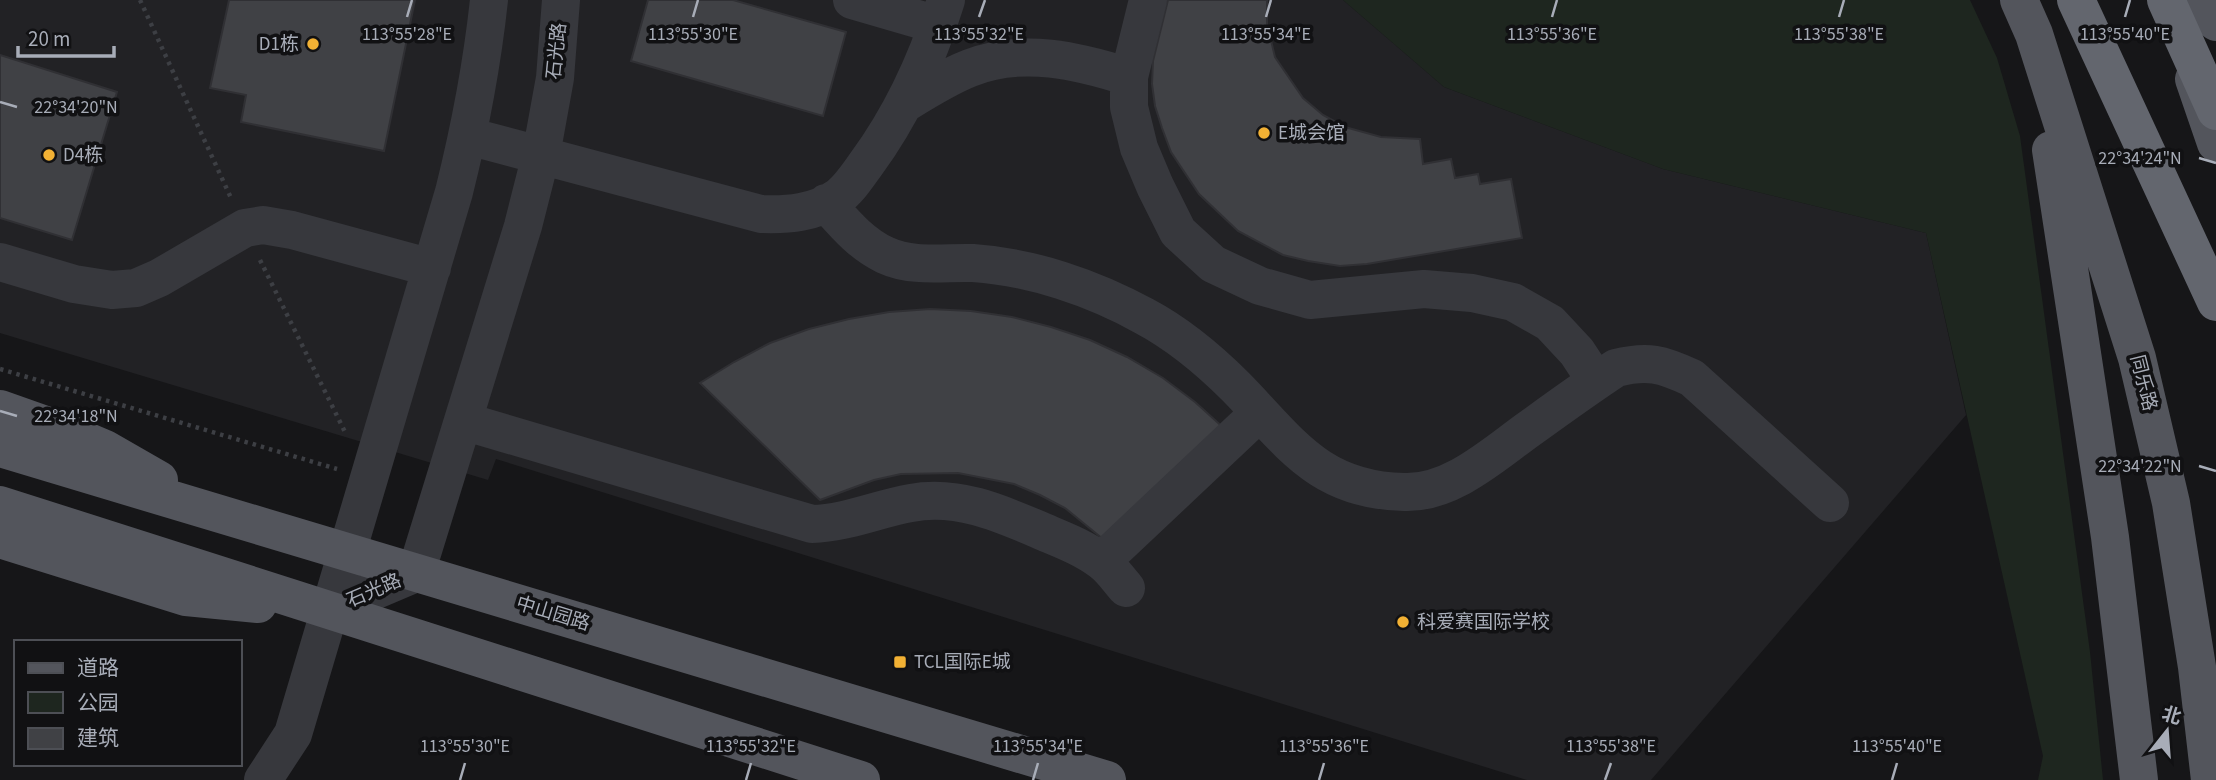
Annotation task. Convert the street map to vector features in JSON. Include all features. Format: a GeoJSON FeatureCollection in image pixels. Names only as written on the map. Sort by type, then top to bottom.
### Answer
{"type":"FeatureCollection","features":[{"type":"Feature","properties":{"kind":"highway"},"geometry":{"type":"LineString","coordinates":[[2076,0],[2216,302]]}},
{"type":"Feature","properties":{"kind":"highway"},"geometry":{"type":"LineString","coordinates":[[2166,0],[2216,111]]}},
{"type":"Feature","properties":{"kind":"main road"},"geometry":{"type":"LineString","coordinates":[[2166,0],[2216,143]]}},
{"type":"Feature","properties":{"kind":"main road"},"geometry":{"type":"LineString","coordinates":[[2206,0],[2216,22]]}},
{"type":"Feature","properties":{"kind":"main road"},"geometry":{"type":"LineString","coordinates":[[2027,17],[2110,537],[2139,780]]}},
{"type":"Feature","properties":{"kind":"main road","name":"同乐路"},"geometry":{"type":"LineString","coordinates":[[2027,17],[2140,371],[2171,503],[2197,667],[2210,780]]}},
{"type":"Feature","properties":{"kind":"main road"},"geometry":{"type":"LineString","coordinates":[[0,409],[104,449],[215,513]]}},
{"type":"Feature","properties":{"kind":"main road","name":"中山园路"},"geometry":{"type":"LineString","coordinates":[[0,448],[1107,780]]}},
{"type":"Feature","properties":{"kind":"main road"},"geometry":{"type":"LineString","coordinates":[[0,505],[861,780]]}},
{"type":"Feature","properties":{"kind":"main road"},"geometry":{"type":"LineString","coordinates":[[0,539],[186,597],[329,610]]}},
{"type":"Feature","properties":{"kind":"street","name":"石光路"},"geometry":{"type":"LineString","coordinates":[[329,610],[432,268],[468,136],[480,77],[489,0]]}},
{"type":"Feature","properties":{"kind":"street","name":"石光路"},"geometry":{"type":"LineString","coordinates":[[329,610],[416,573],[523,226],[541,155],[555,78],[561,0]]}},
{"type":"Feature","properties":{"kind":"street"},"geometry":{"type":"LineString","coordinates":[[468,136],[761,214],[787,215],[812,210],[839,196],[858,176],[882,142],[904,104],[942,13],[852,0]]}},
{"type":"Feature","properties":{"kind":"street"},"geometry":{"type":"LineString","coordinates":[[1148,0],[1129,77],[1129,107],[1139,148],[1178,232],[1213,264],[1261,286],[1310,300],[1424,289],[1472,293],[1513,302],[1550,323],[1577,352],[1596,381]]}},
{"type":"Feature","properties":{"kind":"street"},"geometry":{"type":"LineString","coordinates":[[904,104],[972,67],[1004,60],[1044,58],[1086,63],[1129,77]]}},
{"type":"Feature","properties":{"kind":"street"},"geometry":{"type":"LineString","coordinates":[[826,203],[861,242],[887,257],[921,264],[973,263],[1028,271],[1092,292],[1144,316],[1196,350],[1310,462],[1338,479],[1370,489],[1407,493],[1438,486],[1469,471],[1616,368],[1639,362],[1668,366],[1692,377],[1830,503]]}},
{"type":"Feature","properties":{"kind":"street"},"geometry":{"type":"LineString","coordinates":[[0,262],[74,284],[112,290],[136,288],[159,278],[245,228],[263,225],[292,230],[432,268]]}},
{"type":"Feature","properties":{"kind":"street"},"geometry":{"type":"LineString","coordinates":[[463,421],[812,524],[835,523],[910,503],[937,500],[972,505],[1017,520],[1071,544],[1114,575],[1259,413]]}},
{"type":"Feature","properties":{"kind":"street"},"geometry":{"type":"LineString","coordinates":[[263,780],[293,734],[329,610]]}},
{"type":"Feature","properties":{"kind":"path"},"geometry":{"type":"LineString","coordinates":[[0,369],[368,479]]}},
{"type":"Feature","properties":{"kind":"shaded area"},"geometry":{"type":"Polygon","coordinates":[[[0,0],[1343,0],[1444,87],[1663,169],[1926,233],[1966,415],[1651,780],[1527,780],[496,459],[488,480],[0,333],[0,0]]]}},
{"type":"Feature","properties":{"kind":"green space"},"geometry":{"type":"Polygon","coordinates":[[[1343,0],[1970,0],[1997,58],[2020,136],[2090,652],[2103,780],[2038,780],[2043,756],[1926,233],[1663,169],[1444,87],[1343,0]]]}},
{"type":"Feature","properties":{"kind":"building","name":"D1栋"},"geometry":{"type":"Polygon","coordinates":[[[229,0],[415,0],[384,151],[241,122],[246,95],[210,88],[229,0]]]}},
{"type":"Feature","properties":{"kind":"building"},"geometry":{"type":"Polygon","coordinates":[[[648,0],[733,0],[846,32],[823,116],[631,61],[648,0]]]}},
{"type":"Feature","properties":{"kind":"building","name":"E城会馆"},"geometry":{"type":"Polygon","coordinates":[[[1168,0],[1267,0],[1267,24],[1275,57],[1303,98],[1323,115],[1345,127],[1381,137],[1420,139],[1423,164],[1451,159],[1455,178],[1478,174],[1480,184],[1511,179],[1522,238],[1367,264],[1340,266],[1283,255],[1238,231],[1199,194],[1171,152],[1155,106],[1153,61],[1168,0]]]}},
{"type":"Feature","properties":{"kind":"building","name":"D4栋"},"geometry":{"type":"Polygon","coordinates":[[[0,55],[117,92],[72,240],[0,218],[0,55]]]}},
{"type":"Feature","properties":{"kind":"building"},"geometry":{"type":"Polygon","coordinates":[[[930,309],[1012,317],[1090,340],[1163,378],[1226,430],[1109,544],[1065,508],[1040,495],[1014,484],[958,473],[901,474],[874,480],[820,500],[700,383],[770,343],[809,329],[889,312],[930,309]]]}},
{"type":"Feature","properties":{"kind":"place","name":"D1栋"},"geometry":{"type":"Point","coordinates":[313,44]}},
{"type":"Feature","properties":{"kind":"place","name":"E城会馆"},"geometry":{"type":"Point","coordinates":[1264,133]}},
{"type":"Feature","properties":{"kind":"place","name":"D4栋"},"geometry":{"type":"Point","coordinates":[49,155]}},
{"type":"Feature","properties":{"kind":"place","name":"科爱赛国际学校"},"geometry":{"type":"Point","coordinates":[1403,622]}},
{"type":"Feature","properties":{"kind":"place","name":"TCL国际E城"},"geometry":{"type":"Point","coordinates":[900,662]}}]}
